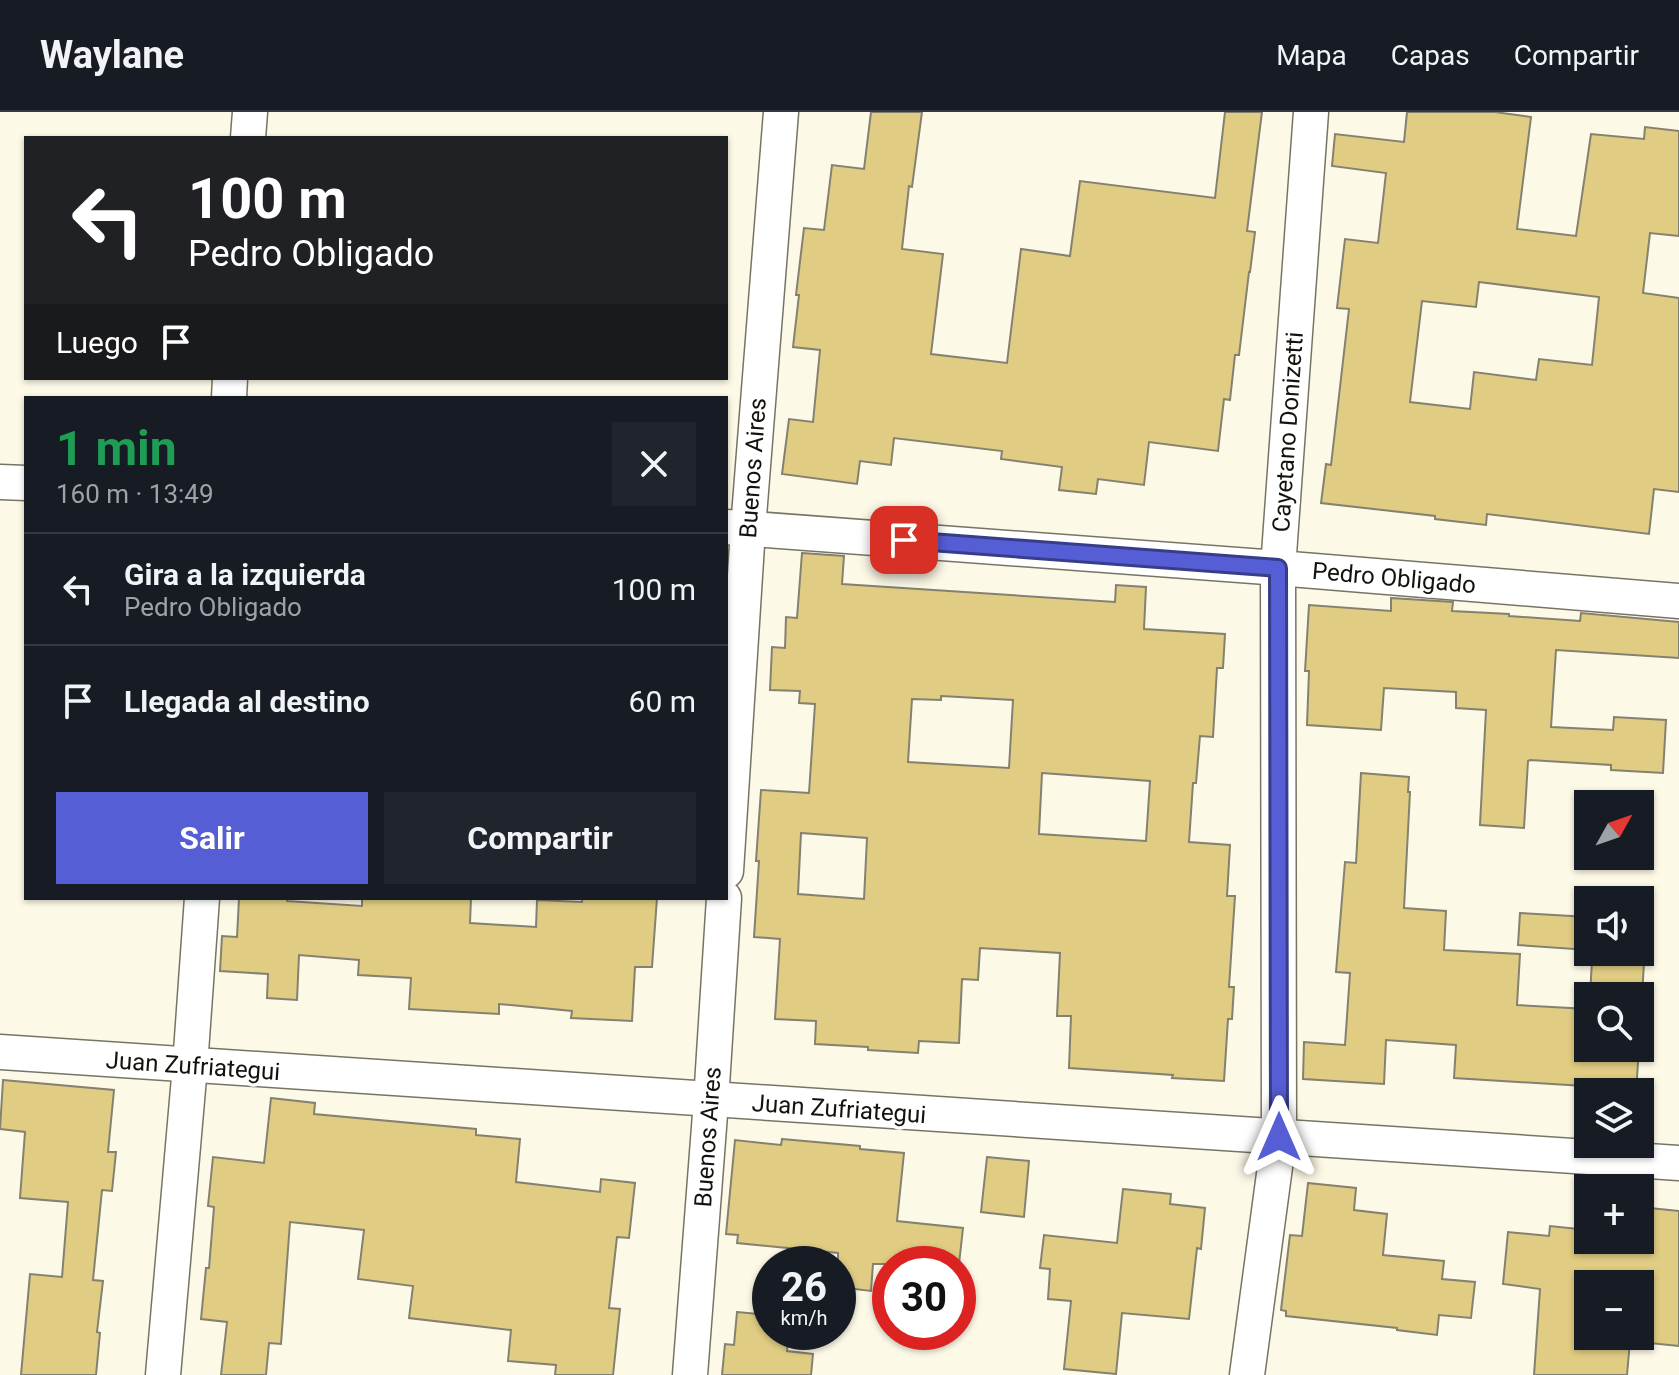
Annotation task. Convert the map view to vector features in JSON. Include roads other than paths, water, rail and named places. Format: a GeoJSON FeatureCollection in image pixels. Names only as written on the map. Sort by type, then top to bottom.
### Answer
{"type":"FeatureCollection","features":[{"type":"Feature","properties":{"kind":"street"},"geometry":{"type":"LineString","coordinates":[[248,136],[250,112]]}},
{"type":"Feature","properties":{"kind":"street","name":"Buenos Aires"},"geometry":{"type":"LineString","coordinates":[[728,809],[737,528],[781,112]]}},
{"type":"Feature","properties":{"kind":"street","name":"Cayetano Donizetti"},"geometry":{"type":"LineString","coordinates":[[1247,1375],[1279,1137],[1278,568],[1311,112]]}},
{"type":"Feature","properties":{"kind":"street"},"geometry":{"type":"LineString","coordinates":[[0,482],[24,483]]}},
{"type":"Feature","properties":{"kind":"street","name":"Pedro Obligado"},"geometry":{"type":"LineString","coordinates":[[737,528],[1679,601]]}},
{"type":"Feature","properties":{"kind":"street"},"geometry":{"type":"LineString","coordinates":[[163,1375],[202,900]]}},
{"type":"Feature","properties":{"kind":"street","name":"Buenos Aires"},"geometry":{"type":"LineString","coordinates":[[690,1375],[724,900]]}},
{"type":"Feature","properties":{"kind":"street","name":"Juan Zufriategui"},"geometry":{"type":"LineString","coordinates":[[0,1052],[1679,1163]]}}]}
